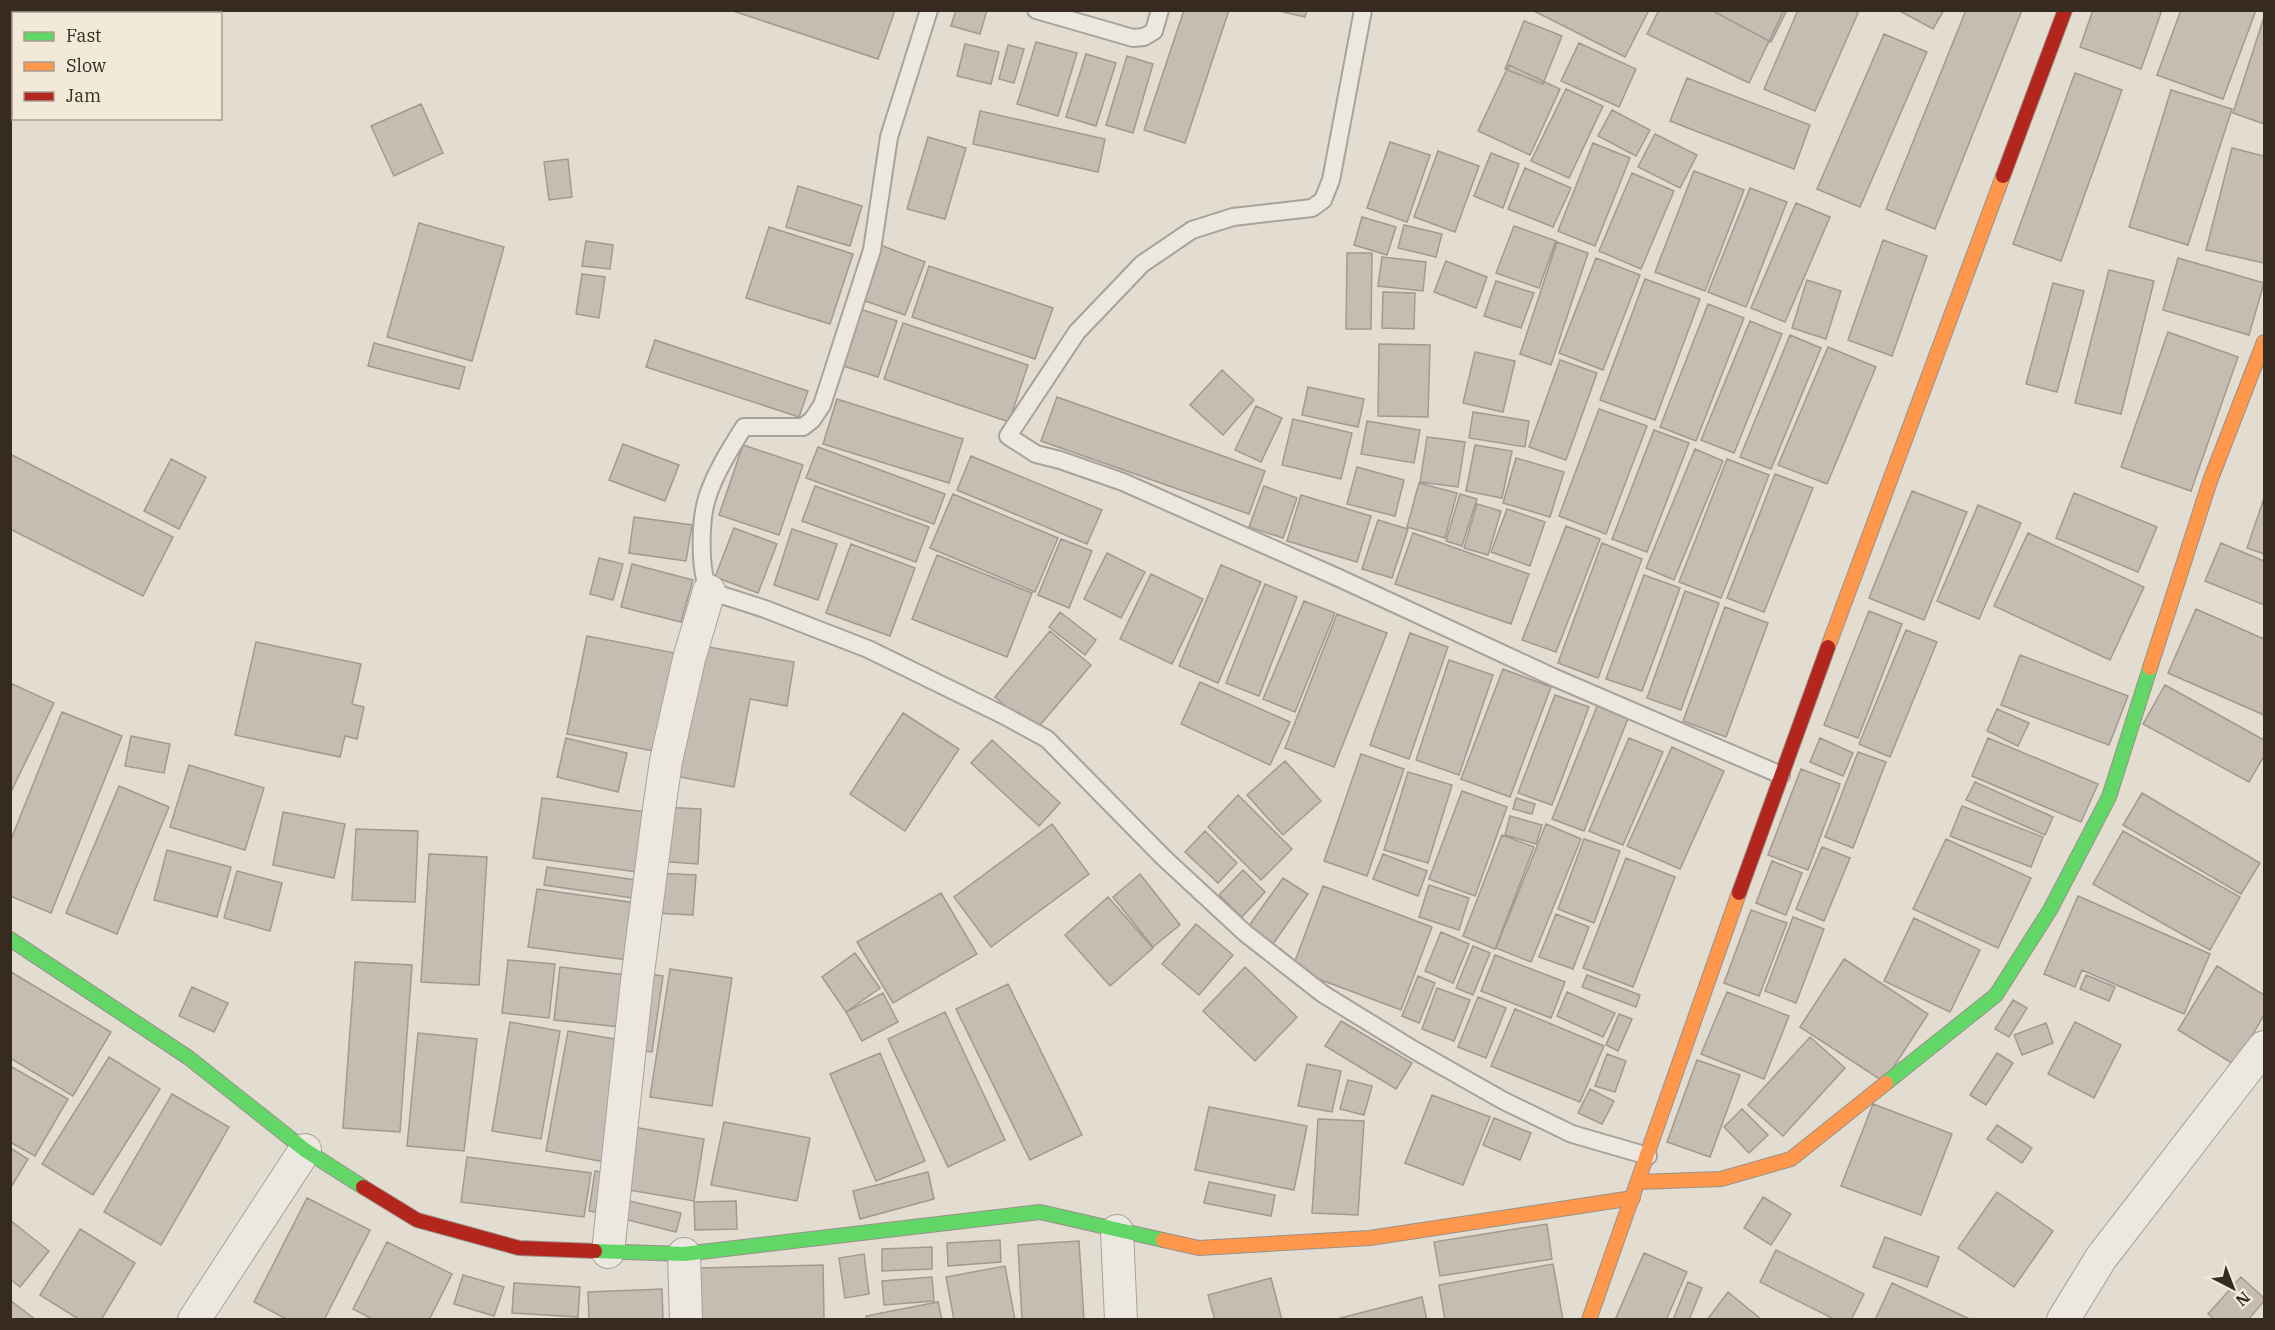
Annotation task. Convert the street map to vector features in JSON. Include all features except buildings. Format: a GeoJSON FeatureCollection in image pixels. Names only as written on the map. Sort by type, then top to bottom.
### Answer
{"type":"FeatureCollection","features":[{"type":"Feature","properties":{"kind":"street"},"geometry":{"type":"LineString","coordinates":[[1589,1320],[1781,775],[2065,10]]}},
{"type":"Feature","properties":{"kind":"street"},"geometry":{"type":"LineString","coordinates":[[1638,1182],[1721,1179],[1791,1159],[1996,995],[2050,910],[2109,797],[2210,481],[2265,342]]}},
{"type":"Feature","properties":{"kind":"street"},"geometry":{"type":"LineString","coordinates":[[608,1252],[637,981],[666,761],[689,659],[709,591]]}},
{"type":"Feature","properties":{"kind":"street"},"geometry":{"type":"LineString","coordinates":[[10,939],[189,1058],[305,1150],[417,1220],[519,1248],[684,1254],[1040,1212],[1199,1248],[1370,1238],[1633,1198]]}},
{"type":"Feature","properties":{"kind":"street"},"geometry":{"type":"LineString","coordinates":[[2063,1320],[2101,1258],[2265,1047]]}},
{"type":"Feature","properties":{"kind":"street"},"geometry":{"type":"LineString","coordinates":[[194,1320],[305,1150]]}},
{"type":"Feature","properties":{"kind":"street"},"geometry":{"type":"LineString","coordinates":[[1117,1231],[1121,1320]]}},
{"type":"Feature","properties":{"kind":"street"},"geometry":{"type":"LineString","coordinates":[[684,1254],[686,1320]]}},
{"type":"Feature","properties":{"kind":"lane"},"geometry":{"type":"LineString","coordinates":[[929,10],[890,137],[872,250],[822,405],[812,420],[803,428],[744,427],[729,451],[707,499],[701,544],[705,581],[709,591],[765,609],[868,649],[1047,739],[1164,858],[1245,933],[1323,994],[1414,1050],[1504,1101],[1572,1134],[1648,1156]]}},
{"type":"Feature","properties":{"kind":"lane"},"geometry":{"type":"LineString","coordinates":[[1036,10],[1133,38],[1144,37],[1154,31],[1160,10]]}},
{"type":"Feature","properties":{"kind":"lane"},"geometry":{"type":"LineString","coordinates":[[1363,10],[1331,180],[1323,200],[1312,208],[1233,217],[1192,230],[1142,264],[1077,332],[1008,436],[1036,454],[1123,482],[1553,677],[1781,775]]}},
{"type":"Feature","properties":{"kind":"traffic: fast"},"geometry":{"type":"LineString","coordinates":[[1886,1083],[1996,995],[2050,910],[2109,797],[2150,668]]}},
{"type":"Feature","properties":{"kind":"traffic: fast"},"geometry":{"type":"LineString","coordinates":[[10,939],[189,1058],[305,1150],[363,1187]]}},
{"type":"Feature","properties":{"kind":"traffic: fast"},"geometry":{"type":"LineString","coordinates":[[595,1251],[684,1254],[1040,1212],[1163,1240]]}},
{"type":"Feature","properties":{"kind":"traffic: slow"},"geometry":{"type":"LineString","coordinates":[[1828,647],[2003,176]]}},
{"type":"Feature","properties":{"kind":"traffic: slow"},"geometry":{"type":"LineString","coordinates":[[2150,668],[2210,481],[2264,342]]}},
{"type":"Feature","properties":{"kind":"traffic: slow"},"geometry":{"type":"LineString","coordinates":[[1589,1320],[1739,893]]}},
{"type":"Feature","properties":{"kind":"traffic: slow"},"geometry":{"type":"LineString","coordinates":[[1638,1182],[1721,1179],[1791,1159],[1886,1083]]}},
{"type":"Feature","properties":{"kind":"traffic: slow"},"geometry":{"type":"LineString","coordinates":[[1163,1240],[1199,1248],[1370,1238],[1633,1198]]}},
{"type":"Feature","properties":{"kind":"traffic: jam"},"geometry":{"type":"LineString","coordinates":[[2003,176],[2065,10]]}},
{"type":"Feature","properties":{"kind":"traffic: jam"},"geometry":{"type":"LineString","coordinates":[[1739,893],[1828,647]]}},
{"type":"Feature","properties":{"kind":"traffic: jam"},"geometry":{"type":"LineString","coordinates":[[363,1187],[417,1220],[519,1248],[595,1251]]}}]}
